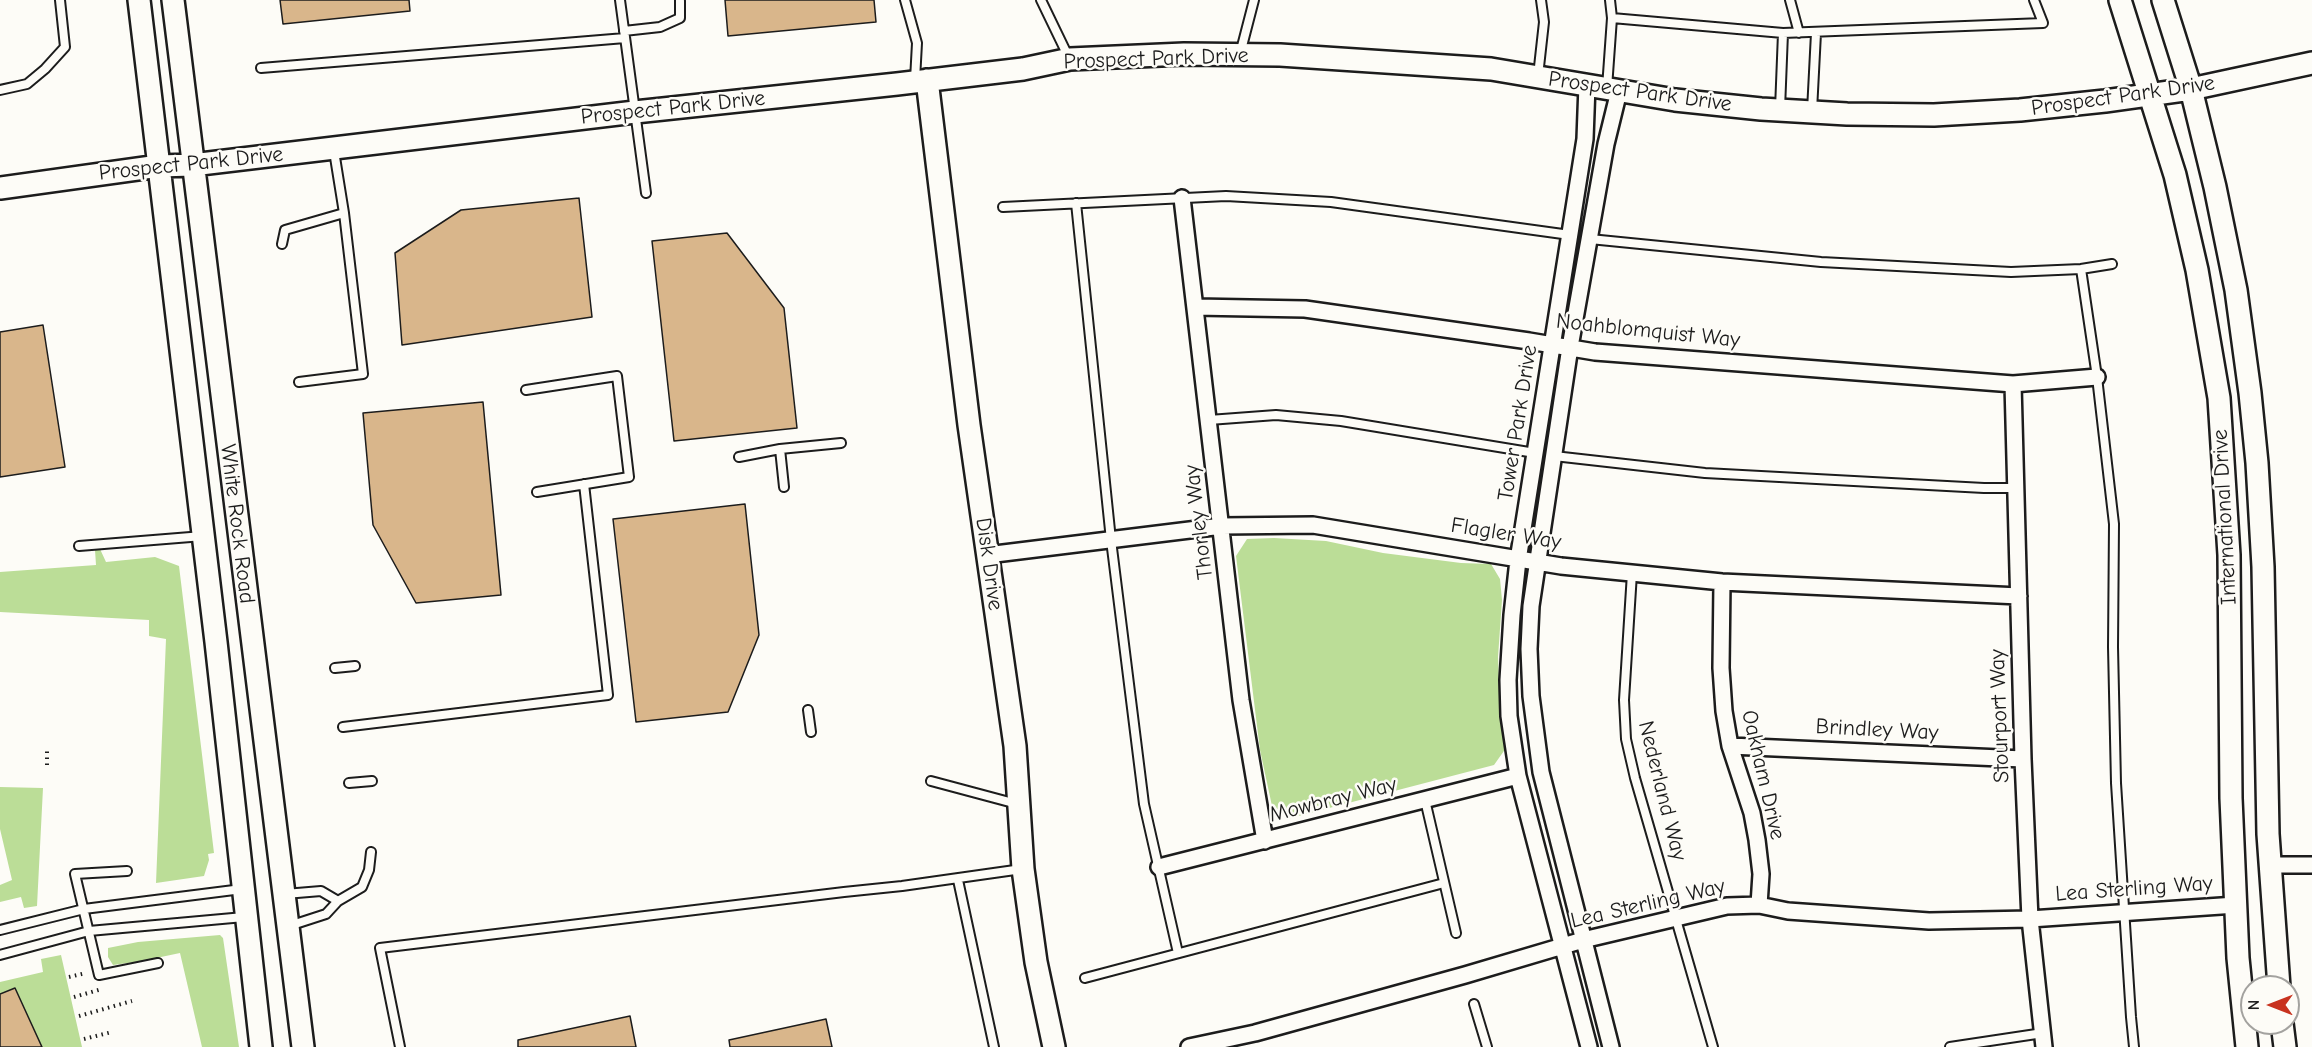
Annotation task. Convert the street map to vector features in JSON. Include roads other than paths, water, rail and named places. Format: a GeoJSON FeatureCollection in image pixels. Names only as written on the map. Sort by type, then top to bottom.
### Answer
{"type":"FeatureCollection","features":[{"type":"Feature","properties":{"kind":"main road","name":"White Rock Road"},"geometry":{"type":"LineString","coordinates":[[139,0],[261,1047]]}},
{"type":"Feature","properties":{"kind":"main road","name":"White Rock Road"},"geometry":{"type":"LineString","coordinates":[[173,0],[303,1047]]}},
{"type":"Feature","properties":{"kind":"main road","name":"International Drive"},"geometry":{"type":"LineString","coordinates":[[2120,0],[2175,175],[2197,270],[2219,398],[2229,555],[2231,798],[2238,958],[2247,1047]]}},
{"type":"Feature","properties":{"kind":"main road","name":"International Drive"},"geometry":{"type":"LineString","coordinates":[[2163,0],[2191,89],[2215,187],[2235,290],[2250,393],[2263,567],[2264,714],[2270,865],[2278,975]]}},
{"type":"Feature","properties":{"kind":"main road","name":"Prospect Park Drive"},"geometry":{"type":"LineString","coordinates":[[0,188],[159,166],[192,165],[635,112],[1023,69],[1070,58],[1280,55],[1491,69],[1675,100],[1780,110],[1934,115],[2009,111],[2148,95],[2191,89],[2312,63]]}},
{"type":"Feature","properties":{"kind":"main road","name":"Disk Drive"},"geometry":{"type":"LineString","coordinates":[[921,81],[1015,747],[1023,869],[1036,962],[1054,1047]]}},
{"type":"Feature","properties":{"kind":"street","name":"Tower Park Drive"},"geometry":{"type":"LineString","coordinates":[[1589,1047],[1518,776],[1509,716],[1508,680],[1518,560],[1585,139],[1604,88]]}},
{"type":"Feature","properties":{"kind":"street","name":"Tower Park Drive"},"geometry":{"type":"LineString","coordinates":[[1604,88],[1606,144],[1570,347],[1532,606],[1529,649],[1535,738],[1541,772],[1611,1047]]}},
{"type":"Feature","properties":{"kind":"street","name":"Thorley Way"},"geometry":{"type":"LineString","coordinates":[[1182,198],[1241,700],[1265,841]]}},
{"type":"Feature","properties":{"kind":"street","name":"Noahblomquist Way"},"geometry":{"type":"LineString","coordinates":[[1196,307],[1305,309],[1606,353],[2013,384],[2097,377]]}},
{"type":"Feature","properties":{"kind":"street","name":"Stourport Way"},"geometry":{"type":"LineString","coordinates":[[2013,384],[2023,759],[2030,919],[2044,1040]]}},
{"type":"Feature","properties":{"kind":"street","name":"Flagler Way"},"geometry":{"type":"LineString","coordinates":[[987,555],[1222,526],[1313,525],[1518,560],[1632,573],[1722,582],[2019,596]]}},
{"type":"Feature","properties":{"kind":"street","name":"Oakham Drive"},"geometry":{"type":"LineString","coordinates":[[1722,582],[1721,668],[1724,711],[1730,746],[1752,813],[1757,840],[1761,874],[1759,905]]}},
{"type":"Feature","properties":{"kind":"street","name":"Brindley Way"},"geometry":{"type":"LineString","coordinates":[[1730,746],[2023,759]]}},
{"type":"Feature","properties":{"kind":"street","name":"Mowbray Way"},"geometry":{"type":"LineString","coordinates":[[1159,867],[1518,776]]}},
{"type":"Feature","properties":{"kind":"street"},"geometry":{"type":"LineString","coordinates":[[2270,865],[2312,865]]}},
{"type":"Feature","properties":{"kind":"street","name":"Lea Sterling Way"},"geometry":{"type":"LineString","coordinates":[[1189,1047],[1257,1040],[1563,945],[1727,906],[1759,905],[1788,911],[1929,921],[2030,919],[2236,905]]}},
{"type":"Feature","properties":{"kind":"lane"},"geometry":{"type":"LineString","coordinates":[[0,90],[27,84],[45,69],[65,47],[60,0]]}},
{"type":"Feature","properties":{"kind":"lane"},"geometry":{"type":"LineString","coordinates":[[620,0],[646,193]]}},
{"type":"Feature","properties":{"kind":"lane"},"geometry":{"type":"LineString","coordinates":[[905,0],[917,43],[921,81]]}},
{"type":"Feature","properties":{"kind":"lane"},"geometry":{"type":"LineString","coordinates":[[1041,0],[1070,58]]}},
{"type":"Feature","properties":{"kind":"lane"},"geometry":{"type":"LineString","coordinates":[[1239,54],[1254,0]]}},
{"type":"Feature","properties":{"kind":"lane"},"geometry":{"type":"LineString","coordinates":[[1538,77],[1544,22],[1541,0]]}},
{"type":"Feature","properties":{"kind":"lane"},"geometry":{"type":"LineString","coordinates":[[1604,88],[1612,18],[1610,0]]}},
{"type":"Feature","properties":{"kind":"lane"},"geometry":{"type":"LineString","coordinates":[[1790,0],[1799,33]]}},
{"type":"Feature","properties":{"kind":"lane"},"geometry":{"type":"LineString","coordinates":[[1612,18],[1783,33],[2043,23],[2034,0]]}},
{"type":"Feature","properties":{"kind":"lane"},"geometry":{"type":"LineString","coordinates":[[261,68],[625,35],[660,27],[680,18],[680,1]]}},
{"type":"Feature","properties":{"kind":"lane"},"geometry":{"type":"LineString","coordinates":[[1780,110],[1783,33]]}},
{"type":"Feature","properties":{"kind":"lane"},"geometry":{"type":"LineString","coordinates":[[1812,112],[1816,33]]}},
{"type":"Feature","properties":{"kind":"lane"},"geometry":{"type":"LineString","coordinates":[[299,382],[363,374],[344,213],[333,147]]}},
{"type":"Feature","properties":{"kind":"lane"},"geometry":{"type":"LineString","coordinates":[[1003,207],[1226,196],[1330,202],[1570,235]]}},
{"type":"Feature","properties":{"kind":"lane"},"geometry":{"type":"LineString","coordinates":[[1076,203],[1111,540],[1144,804],[1178,953]]}},
{"type":"Feature","properties":{"kind":"lane"},"geometry":{"type":"LineString","coordinates":[[282,244],[285,230],[344,213]]}},
{"type":"Feature","properties":{"kind":"lane"},"geometry":{"type":"LineString","coordinates":[[1590,239],[1821,262],[2011,272],[2081,269],[2112,264]]}},
{"type":"Feature","properties":{"kind":"lane"},"geometry":{"type":"LineString","coordinates":[[2081,269],[2097,377],[2114,524],[2113,647],[2116,783],[2134,1047]]}},
{"type":"Feature","properties":{"kind":"lane"},"geometry":{"type":"LineString","coordinates":[[526,390],[617,376],[629,477],[537,492]]}},
{"type":"Feature","properties":{"kind":"lane"},"geometry":{"type":"LineString","coordinates":[[1209,420],[1276,415],[1330,420],[1535,453]]}},
{"type":"Feature","properties":{"kind":"lane"},"geometry":{"type":"LineString","coordinates":[[739,457],[780,449],[842,443]]}},
{"type":"Feature","properties":{"kind":"lane"},"geometry":{"type":"LineString","coordinates":[[780,449],[784,487]]}},
{"type":"Feature","properties":{"kind":"lane"},"geometry":{"type":"LineString","coordinates":[[1554,456],[1705,472],[2016,488]]}},
{"type":"Feature","properties":{"kind":"lane"},"geometry":{"type":"LineString","coordinates":[[343,727],[608,695],[584,484]]}},
{"type":"Feature","properties":{"kind":"lane"},"geometry":{"type":"LineString","coordinates":[[78,546],[202,536]]}},
{"type":"Feature","properties":{"kind":"lane","name":"Nederland Way"},"geometry":{"type":"LineString","coordinates":[[1632,573],[1624,700],[1626,739],[1635,778],[1713,1047]]}},
{"type":"Feature","properties":{"kind":"lane"},"geometry":{"type":"LineString","coordinates":[[335,668],[355,666]]}},
{"type":"Feature","properties":{"kind":"lane"},"geometry":{"type":"LineString","coordinates":[[808,710],[811,732]]}},
{"type":"Feature","properties":{"kind":"lane"},"geometry":{"type":"LineString","coordinates":[[349,783],[372,781]]}},
{"type":"Feature","properties":{"kind":"lane"},"geometry":{"type":"LineString","coordinates":[[932,781],[1019,804]]}},
{"type":"Feature","properties":{"kind":"lane"},"geometry":{"type":"LineString","coordinates":[[1425,800],[1456,933]]}},
{"type":"Feature","properties":{"kind":"lane"},"geometry":{"type":"LineString","coordinates":[[287,927],[326,914],[338,901],[362,887],[369,870],[371,852]]}},
{"type":"Feature","properties":{"kind":"lane"},"geometry":{"type":"LineString","coordinates":[[400,1047],[381,948],[958,879],[1023,869]]}},
{"type":"Feature","properties":{"kind":"lane"},"geometry":{"type":"LineString","coordinates":[[127,871],[75,874],[99,975],[158,963]]}},
{"type":"Feature","properties":{"kind":"lane"},"geometry":{"type":"LineString","coordinates":[[958,879],[994,1047]]}},
{"type":"Feature","properties":{"kind":"lane"},"geometry":{"type":"LineString","coordinates":[[1085,978],[1444,883]]}},
{"type":"Feature","properties":{"kind":"lane"},"geometry":{"type":"LineString","coordinates":[[0,930],[84,909],[244,888]]}},
{"type":"Feature","properties":{"kind":"lane"},"geometry":{"type":"LineString","coordinates":[[283,894],[321,891],[338,901]]}},
{"type":"Feature","properties":{"kind":"lane"},"geometry":{"type":"LineString","coordinates":[[0,955],[89,931],[247,917]]}},
{"type":"Feature","properties":{"kind":"lane"},"geometry":{"type":"LineString","coordinates":[[1474,1004],[1487,1047]]}},
{"type":"Feature","properties":{"kind":"lane"},"geometry":{"type":"LineString","coordinates":[[1950,1047],[2044,1040]]}}]}
